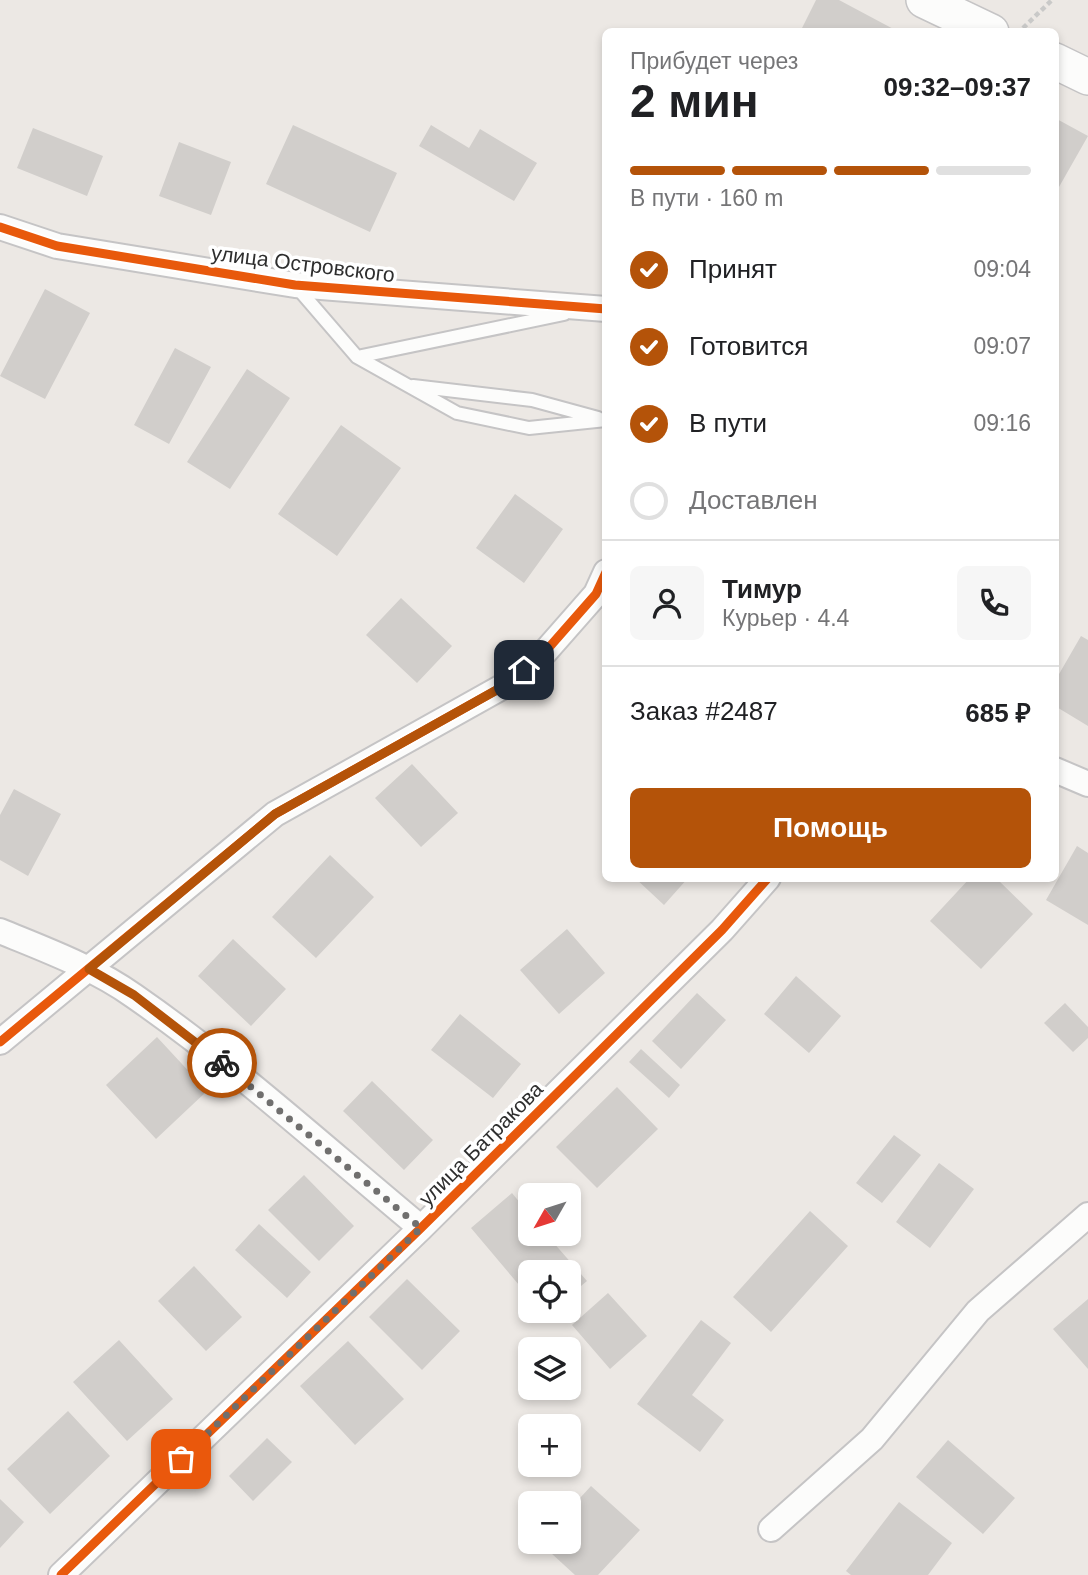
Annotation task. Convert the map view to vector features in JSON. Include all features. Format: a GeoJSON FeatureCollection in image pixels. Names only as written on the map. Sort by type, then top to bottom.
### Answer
{"type":"FeatureCollection","features":[{"type":"Feature","properties":{"kind":"main road"},"geometry":{"type":"LineString","coordinates":[[924,0],[951,23],[973,28]]}},
{"type":"Feature","properties":{"kind":"main road"},"geometry":{"type":"LineString","coordinates":[[1059,63],[1088,77]]}},
{"type":"Feature","properties":{"kind":"street","name":"улица Островского"},"geometry":{"type":"LineString","coordinates":[[0,227],[57,246],[295,285],[597,309]]}},
{"type":"Feature","properties":{"kind":"street"},"geometry":{"type":"LineString","coordinates":[[0,1042],[275,814],[502,687],[545,652],[596,594],[602,581]]}},
{"type":"Feature","properties":{"kind":"street"},"geometry":{"type":"LineString","coordinates":[[1059,772],[1088,785]]}},
{"type":"Feature","properties":{"kind":"street","name":"улица Батракова"},"geometry":{"type":"LineString","coordinates":[[61,1575],[421,1228],[722,930],[764,882]]}},
{"type":"Feature","properties":{"kind":"street"},"geometry":{"type":"LineString","coordinates":[[0,930],[89,969],[134,995],[234,1073],[421,1228]]}},
{"type":"Feature","properties":{"kind":"street"},"geometry":{"type":"LineString","coordinates":[[771,1529],[872,1439],[978,1311],[1088,1215]]}},
{"type":"Feature","properties":{"kind":"lane"},"geometry":{"type":"LineString","coordinates":[[295,285],[357,357],[457,413],[529,428],[602,420]]}},
{"type":"Feature","properties":{"kind":"lane"},"geometry":{"type":"LineString","coordinates":[[357,357],[597,309]]}},
{"type":"Feature","properties":{"kind":"lane"},"geometry":{"type":"LineString","coordinates":[[404,385],[532,400],[602,419]]}},
{"type":"Feature","properties":{"kind":"path"},"geometry":{"type":"LineString","coordinates":[[1023,28],[1052,0]]}},
{"type":"Feature","properties":{"kind":"building"},"geometry":{"type":"Polygon","coordinates":[[[816,0],[839,0],[892,28],[802,28],[816,0]]]}},
{"type":"Feature","properties":{"kind":"building"},"geometry":{"type":"Polygon","coordinates":[[[1059,120],[1088,136],[1059,187],[1059,120]]]}},
{"type":"Feature","properties":{"kind":"building"},"geometry":{"type":"Polygon","coordinates":[[[293,125],[397,173],[370,232],[266,184],[293,125]]]}},
{"type":"Feature","properties":{"kind":"building"},"geometry":{"type":"Polygon","coordinates":[[[431,125],[469,148],[480,129],[537,163],[514,201],[419,146],[431,125]]]}},
{"type":"Feature","properties":{"kind":"building"},"geometry":{"type":"Polygon","coordinates":[[[33,128],[103,156],[87,196],[17,168],[33,128]]]}},
{"type":"Feature","properties":{"kind":"building"},"geometry":{"type":"Polygon","coordinates":[[[179,142],[231,162],[211,215],[159,196],[179,142]]]}},
{"type":"Feature","properties":{"kind":"building"},"geometry":{"type":"Polygon","coordinates":[[[45,289],[90,313],[45,399],[0,376],[45,289]]]}},
{"type":"Feature","properties":{"kind":"building"},"geometry":{"type":"Polygon","coordinates":[[[175,348],[211,367],[169,444],[134,425],[175,348]]]}},
{"type":"Feature","properties":{"kind":"building"},"geometry":{"type":"Polygon","coordinates":[[[247,369],[290,398],[230,489],[187,462],[247,369]]]}},
{"type":"Feature","properties":{"kind":"building"},"geometry":{"type":"Polygon","coordinates":[[[341,425],[401,468],[337,556],[278,514],[341,425]]]}},
{"type":"Feature","properties":{"kind":"building"},"geometry":{"type":"Polygon","coordinates":[[[515,494],[563,529],[524,583],[476,548],[515,494]]]}},
{"type":"Feature","properties":{"kind":"building"},"geometry":{"type":"Polygon","coordinates":[[[401,598],[452,646],[417,683],[366,635],[401,598]]]}},
{"type":"Feature","properties":{"kind":"building"},"geometry":{"type":"Polygon","coordinates":[[[1081,636],[1088,640],[1088,726],[1059,708],[1059,674],[1081,636]]]}},
{"type":"Feature","properties":{"kind":"building"},"geometry":{"type":"Polygon","coordinates":[[[412,764],[458,813],[421,847],[375,798],[412,764]]]}},
{"type":"Feature","properties":{"kind":"building"},"geometry":{"type":"Polygon","coordinates":[[[14,789],[61,814],[28,876],[0,860],[0,815],[14,789]]]}},
{"type":"Feature","properties":{"kind":"building"},"geometry":{"type":"Polygon","coordinates":[[[1077,846],[1088,853],[1088,925],[1046,900],[1056,882],[1059,882],[1077,846]]]}},
{"type":"Feature","properties":{"kind":"building"},"geometry":{"type":"Polygon","coordinates":[[[330,855],[374,897],[316,958],[272,917],[330,855]]]}},
{"type":"Feature","properties":{"kind":"building"},"geometry":{"type":"Polygon","coordinates":[[[639,882],[684,882],[664,905],[639,882]]]}},
{"type":"Feature","properties":{"kind":"building"},"geometry":{"type":"Polygon","coordinates":[[[966,882],[1000,882],[1033,914],[981,969],[930,921],[966,882]]]}},
{"type":"Feature","properties":{"kind":"building"},"geometry":{"type":"Polygon","coordinates":[[[567,929],[605,973],[559,1014],[520,970],[567,929]]]}},
{"type":"Feature","properties":{"kind":"building"},"geometry":{"type":"Polygon","coordinates":[[[233,939],[286,989],[251,1026],[198,976],[233,939]]]}},
{"type":"Feature","properties":{"kind":"building"},"geometry":{"type":"Polygon","coordinates":[[[796,976],[841,1016],[809,1053],[764,1014],[796,976]]]}},
{"type":"Feature","properties":{"kind":"building"},"geometry":{"type":"Polygon","coordinates":[[[697,993],[726,1020],[681,1069],[652,1041],[697,993]]]}},
{"type":"Feature","properties":{"kind":"building"},"geometry":{"type":"Polygon","coordinates":[[[1065,1003],[1088,1027],[1088,1038],[1073,1052],[1044,1023],[1065,1003]]]}},
{"type":"Feature","properties":{"kind":"building"},"geometry":{"type":"Polygon","coordinates":[[[460,1014],[521,1064],[493,1098],[431,1050],[460,1014]]]}},
{"type":"Feature","properties":{"kind":"building"},"geometry":{"type":"Polygon","coordinates":[[[157,1037],[207,1091],[156,1139],[106,1085],[157,1037]]]}},
{"type":"Feature","properties":{"kind":"building"},"geometry":{"type":"Polygon","coordinates":[[[641,1049],[680,1085],[669,1098],[629,1062],[641,1049]]]}},
{"type":"Feature","properties":{"kind":"building"},"geometry":{"type":"Polygon","coordinates":[[[372,1081],[433,1140],[404,1170],[343,1111],[372,1081]]]}},
{"type":"Feature","properties":{"kind":"building"},"geometry":{"type":"Polygon","coordinates":[[[617,1087],[658,1129],[597,1188],[556,1147],[617,1087]]]}},
{"type":"Feature","properties":{"kind":"building"},"geometry":{"type":"Polygon","coordinates":[[[894,1135],[921,1155],[882,1203],[856,1183],[894,1135]]]}},
{"type":"Feature","properties":{"kind":"building"},"geometry":{"type":"Polygon","coordinates":[[[939,1163],[974,1189],[930,1248],[896,1222],[939,1163]]]}},
{"type":"Feature","properties":{"kind":"building"},"geometry":{"type":"Polygon","coordinates":[[[304,1175],[354,1226],[319,1261],[268,1210],[304,1175]]]}},
{"type":"Feature","properties":{"kind":"building"},"geometry":{"type":"Polygon","coordinates":[[[512,1193],[518,1200],[518,1246],[556,1246],[569,1260],[518,1260],[518,1284],[471,1228],[512,1193]]]}},
{"type":"Feature","properties":{"kind":"building"},"geometry":{"type":"Polygon","coordinates":[[[810,1211],[848,1246],[771,1332],[733,1297],[810,1211]]]}},
{"type":"Feature","properties":{"kind":"building"},"geometry":{"type":"Polygon","coordinates":[[[259,1224],[311,1272],[287,1298],[235,1250],[259,1224]]]}},
{"type":"Feature","properties":{"kind":"building"},"geometry":{"type":"Polygon","coordinates":[[[194,1266],[242,1317],[206,1351],[158,1301],[194,1266]]]}},
{"type":"Feature","properties":{"kind":"building"},"geometry":{"type":"Polygon","coordinates":[[[581,1274],[587,1281],[581,1286],[581,1274]]]}},
{"type":"Feature","properties":{"kind":"building"},"geometry":{"type":"Polygon","coordinates":[[[407,1279],[460,1331],[422,1370],[369,1317],[407,1279]]]}},
{"type":"Feature","properties":{"kind":"building"},"geometry":{"type":"Polygon","coordinates":[[[608,1293],[647,1336],[610,1369],[572,1325],[581,1323],[581,1317],[608,1293]]]}},
{"type":"Feature","properties":{"kind":"building"},"geometry":{"type":"Polygon","coordinates":[[[1088,1299],[1088,1369],[1053,1329],[1088,1299]]]}},
{"type":"Feature","properties":{"kind":"building"},"geometry":{"type":"Polygon","coordinates":[[[701,1320],[731,1343],[692,1395],[724,1420],[700,1452],[637,1404],[701,1320]]]}},
{"type":"Feature","properties":{"kind":"building"},"geometry":{"type":"Polygon","coordinates":[[[119,1340],[173,1399],[127,1441],[73,1382],[119,1340]]]}},
{"type":"Feature","properties":{"kind":"building"},"geometry":{"type":"Polygon","coordinates":[[[348,1341],[404,1399],[355,1445],[300,1386],[348,1341]]]}},
{"type":"Feature","properties":{"kind":"building"},"geometry":{"type":"Polygon","coordinates":[[[68,1411],[110,1456],[50,1514],[7,1469],[68,1411]]]}},
{"type":"Feature","properties":{"kind":"building"},"geometry":{"type":"Polygon","coordinates":[[[267,1438],[292,1462],[253,1501],[229,1476],[267,1438]]]}},
{"type":"Feature","properties":{"kind":"building"},"geometry":{"type":"Polygon","coordinates":[[[948,1440],[1015,1498],[983,1534],[916,1477],[948,1440]]]}},
{"type":"Feature","properties":{"kind":"building"},"geometry":{"type":"Polygon","coordinates":[[[591,1486],[640,1530],[598,1575],[575,1575],[552,1554],[581,1554],[581,1497],[591,1486]]]}},
{"type":"Feature","properties":{"kind":"building"},"geometry":{"type":"Polygon","coordinates":[[[0,1499],[24,1522],[0,1548],[0,1499]]]}},
{"type":"Feature","properties":{"kind":"building"},"geometry":{"type":"Polygon","coordinates":[[[899,1502],[952,1543],[928,1575],[851,1575],[846,1571],[899,1502]]]}},
{"type":"Feature","properties":{"kind":"cycle path"},"geometry":{"type":"LineString","coordinates":[[0,227],[57,246],[295,285],[602,309]]}},
{"type":"Feature","properties":{"kind":"cycle path"},"geometry":{"type":"LineString","coordinates":[[0,1042],[275,814],[502,687],[545,652],[596,594],[602,581]]}},
{"type":"Feature","properties":{"kind":"cycle path"},"geometry":{"type":"LineString","coordinates":[[61,1575],[421,1228],[722,930],[764,882]]}},
{"type":"Feature","properties":{"kind":"way so far"},"geometry":{"type":"LineString","coordinates":[[181,1459],[421,1228],[222,1063]]}},
{"type":"Feature","properties":{"kind":"route"},"geometry":{"type":"LineString","coordinates":[[222,1063],[134,995],[89,969],[275,814],[502,687],[524,670]]}}]}
